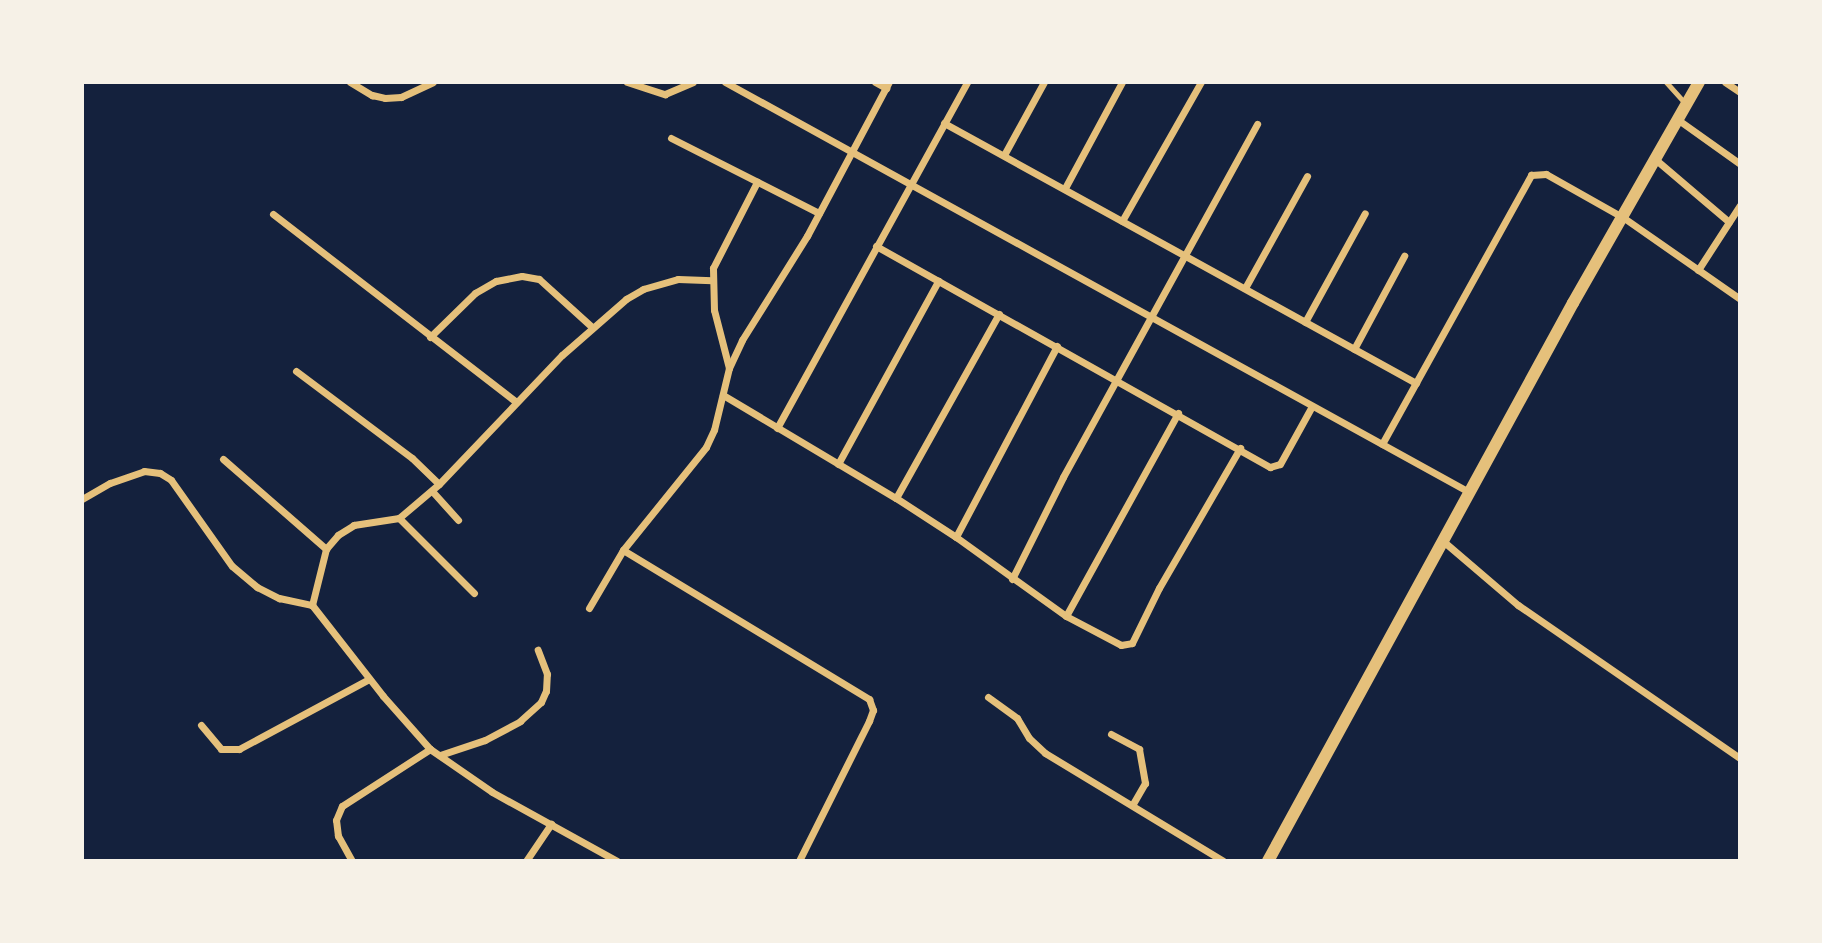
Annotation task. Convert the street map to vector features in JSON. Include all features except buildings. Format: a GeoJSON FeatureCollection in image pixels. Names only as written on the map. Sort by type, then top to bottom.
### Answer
{"type":"FeatureCollection","features":[{"type":"Feature","properties":{"kind":"street"},"geometry":{"type":"LineString","coordinates":[[351,82],[372,95],[385,98],[401,97],[433,82]]}},
{"type":"Feature","properties":{"kind":"street"},"geometry":{"type":"LineString","coordinates":[[627,82],[665,94],[693,82]]}},
{"type":"Feature","properties":{"kind":"street"},"geometry":{"type":"LineString","coordinates":[[725,82],[1469,492]]}},
{"type":"Feature","properties":{"kind":"street"},"geometry":{"type":"LineString","coordinates":[[589,608],[623,550],[706,447],[714,430],[729,368],[742,340],[819,213],[887,85],[875,82]]}},
{"type":"Feature","properties":{"kind":"street"},"geometry":{"type":"LineString","coordinates":[[776,428],[967,82]]}},
{"type":"Feature","properties":{"kind":"street"},"geometry":{"type":"LineString","coordinates":[[1004,155],[1044,82]]}},
{"type":"Feature","properties":{"kind":"street"},"geometry":{"type":"LineString","coordinates":[[1065,188],[1122,82]]}},
{"type":"Feature","properties":{"kind":"street"},"geometry":{"type":"LineString","coordinates":[[1122,221],[1201,82]]}},
{"type":"Feature","properties":{"kind":"street"},"geometry":{"type":"LineString","coordinates":[[1268,861],[1469,492],[1699,82]]}},
{"type":"Feature","properties":{"kind":"street"},"geometry":{"type":"LineString","coordinates":[[1725,82],[1740,92]]}},
{"type":"Feature","properties":{"kind":"street"},"geometry":{"type":"LineString","coordinates":[[1677,119],[1740,163]]}},
{"type":"Feature","properties":{"kind":"street"},"geometry":{"type":"LineString","coordinates":[[944,123],[1416,383]]}},
{"type":"Feature","properties":{"kind":"street"},"geometry":{"type":"LineString","coordinates":[[1012,579],[1063,477],[1257,124]]}},
{"type":"Feature","properties":{"kind":"street"},"geometry":{"type":"LineString","coordinates":[[671,138],[819,213]]}},
{"type":"Feature","properties":{"kind":"street"},"geometry":{"type":"LineString","coordinates":[[1655,159],[1728,222]]}},
{"type":"Feature","properties":{"kind":"street"},"geometry":{"type":"LineString","coordinates":[[1382,444],[1531,175],[1546,174],[1624,218],[1740,299]]}},
{"type":"Feature","properties":{"kind":"street"},"geometry":{"type":"LineString","coordinates":[[1245,288],[1307,176]]}},
{"type":"Feature","properties":{"kind":"street"},"geometry":{"type":"LineString","coordinates":[[729,368],[714,310],[712,280],[715,260],[757,182]]}},
{"type":"Feature","properties":{"kind":"street"},"geometry":{"type":"LineString","coordinates":[[1698,270],[1740,205]]}},
{"type":"Feature","properties":{"kind":"street"},"geometry":{"type":"LineString","coordinates":[[1305,322],[1365,213]]}},
{"type":"Feature","properties":{"kind":"street"},"geometry":{"type":"LineString","coordinates":[[273,214],[515,401]]}},
{"type":"Feature","properties":{"kind":"street"},"geometry":{"type":"LineString","coordinates":[[876,246],[1178,413],[1240,448],[1264,465],[1276,467],[1284,458],[1312,406]]}},
{"type":"Feature","properties":{"kind":"street"},"geometry":{"type":"LineString","coordinates":[[1354,349],[1404,256]]}},
{"type":"Feature","properties":{"kind":"street"},"geometry":{"type":"LineString","coordinates":[[430,337],[475,293],[496,281],[522,276],[538,279],[592,327]]}},
{"type":"Feature","properties":{"kind":"street"},"geometry":{"type":"LineString","coordinates":[[312,605],[327,549],[338,535],[354,525],[399,518],[432,491],[515,401],[592,327],[643,289],[678,279],[712,280]]}},
{"type":"Feature","properties":{"kind":"street"},"geometry":{"type":"LineString","coordinates":[[838,464],[938,281]]}},
{"type":"Feature","properties":{"kind":"street"},"geometry":{"type":"LineString","coordinates":[[896,498],[999,314]]}},
{"type":"Feature","properties":{"kind":"street"},"geometry":{"type":"LineString","coordinates":[[956,537],[1057,346]]}},
{"type":"Feature","properties":{"kind":"street"},"geometry":{"type":"LineString","coordinates":[[296,371],[412,458],[439,484]]}},
{"type":"Feature","properties":{"kind":"street"},"geometry":{"type":"LineString","coordinates":[[723,395],[896,498],[956,537],[1066,616],[1121,645],[1132,643],[1159,589],[1240,448]]}},
{"type":"Feature","properties":{"kind":"street"},"geometry":{"type":"LineString","coordinates":[[1066,616],[1178,413]]}},
{"type":"Feature","properties":{"kind":"street"},"geometry":{"type":"LineString","coordinates":[[223,459],[327,549]]}},
{"type":"Feature","properties":{"kind":"street"},"geometry":{"type":"LineString","coordinates":[[82,499],[127,476],[144,471],[159,472],[171,480],[232,566],[257,587],[279,598],[312,605],[369,679],[430,749],[492,792],[617,861]]}},
{"type":"Feature","properties":{"kind":"street"},"geometry":{"type":"LineString","coordinates":[[432,491],[458,520]]}},
{"type":"Feature","properties":{"kind":"street"},"geometry":{"type":"LineString","coordinates":[[399,518],[474,593]]}},
{"type":"Feature","properties":{"kind":"street"},"geometry":{"type":"LineString","coordinates":[[1442,541],[1518,604],[1740,758]]}},
{"type":"Feature","properties":{"kind":"street"},"geometry":{"type":"LineString","coordinates":[[623,550],[870,699],[873,710],[869,720],[799,861]]}},
{"type":"Feature","properties":{"kind":"street"},"geometry":{"type":"LineString","coordinates":[[440,755],[485,740],[520,721],[541,702],[546,691],[547,674],[538,650]]}},
{"type":"Feature","properties":{"kind":"street"},"geometry":{"type":"LineString","coordinates":[[201,724],[220,749],[239,749],[369,679]]}},
{"type":"Feature","properties":{"kind":"street"},"geometry":{"type":"LineString","coordinates":[[988,697],[1017,718],[1029,738],[1045,752],[1223,861]]}},
{"type":"Feature","properties":{"kind":"street"},"geometry":{"type":"LineString","coordinates":[[1111,734],[1139,749],[1142,758],[1145,783],[1133,804]]}},
{"type":"Feature","properties":{"kind":"street"},"geometry":{"type":"LineString","coordinates":[[352,861],[338,836],[335,820],[342,806],[430,749]]}},
{"type":"Feature","properties":{"kind":"street"},"geometry":{"type":"LineString","coordinates":[[526,861],[551,824]]}},
{"type":"Feature","properties":{"kind":"lane"},"geometry":{"type":"LineString","coordinates":[[1666,82],[1685,104]]}}]}
